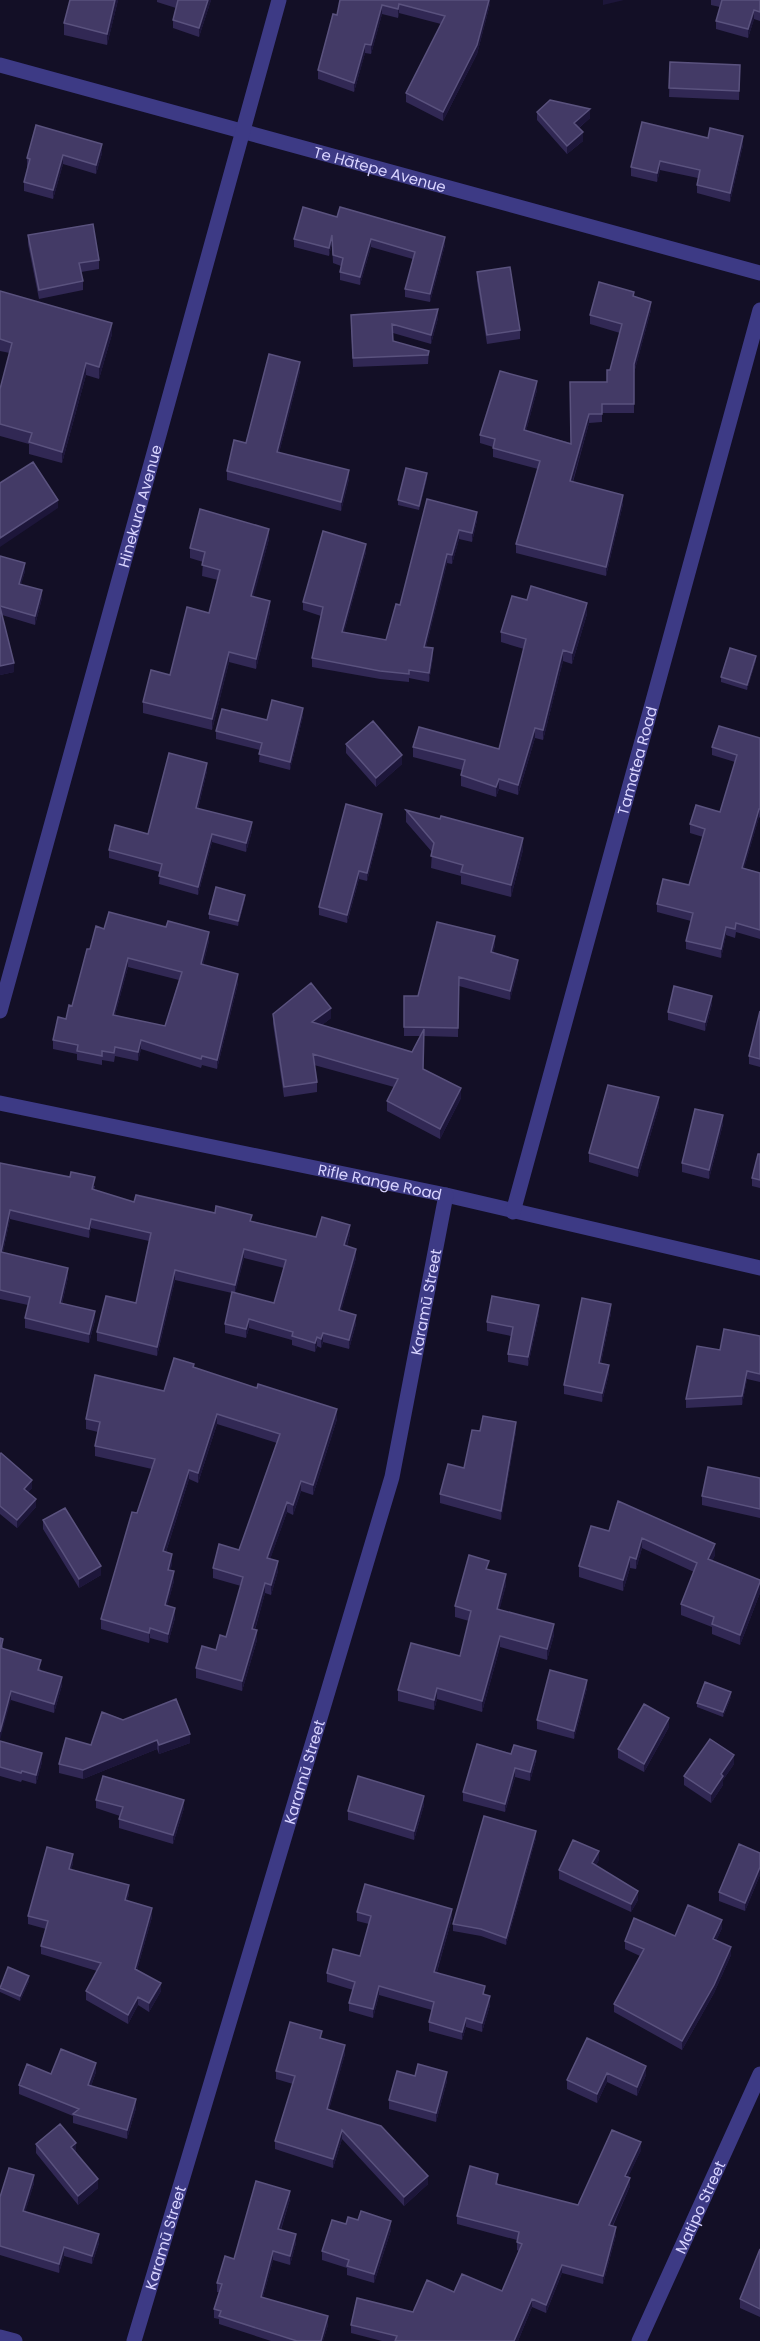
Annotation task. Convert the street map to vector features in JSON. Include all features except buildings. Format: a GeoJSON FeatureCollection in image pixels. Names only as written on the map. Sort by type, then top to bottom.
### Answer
{"type":"FeatureCollection","features":[{"type":"Feature","properties":{"kind":"street","name":"Hinekura Avenue"},"geometry":{"type":"LineString","coordinates":[[0,1011],[279,0]]}},
{"type":"Feature","properties":{"kind":"street","name":"Te Hātepe Avenue"},"geometry":{"type":"LineString","coordinates":[[0,65],[760,273]]}},
{"type":"Feature","properties":{"kind":"street","name":"Tamatea Road"},"geometry":{"type":"LineString","coordinates":[[513,1212],[760,310]]}},
{"type":"Feature","properties":{"kind":"street","name":"Rifle Range Road"},"geometry":{"type":"LineString","coordinates":[[0,1103],[446,1195],[760,1268]]}},
{"type":"Feature","properties":{"kind":"street","name":"Karamū Street"},"geometry":{"type":"LineString","coordinates":[[134,2341],[392,1477],[446,1195]]}},
{"type":"Feature","properties":{"kind":"street","name":"Matipo Street"},"geometry":{"type":"LineString","coordinates":[[639,2341],[760,2074]]}},
{"type":"Feature","properties":{"kind":"street"},"geometry":{"type":"LineString","coordinates":[[0,2337],[15,2341]]}}]}
